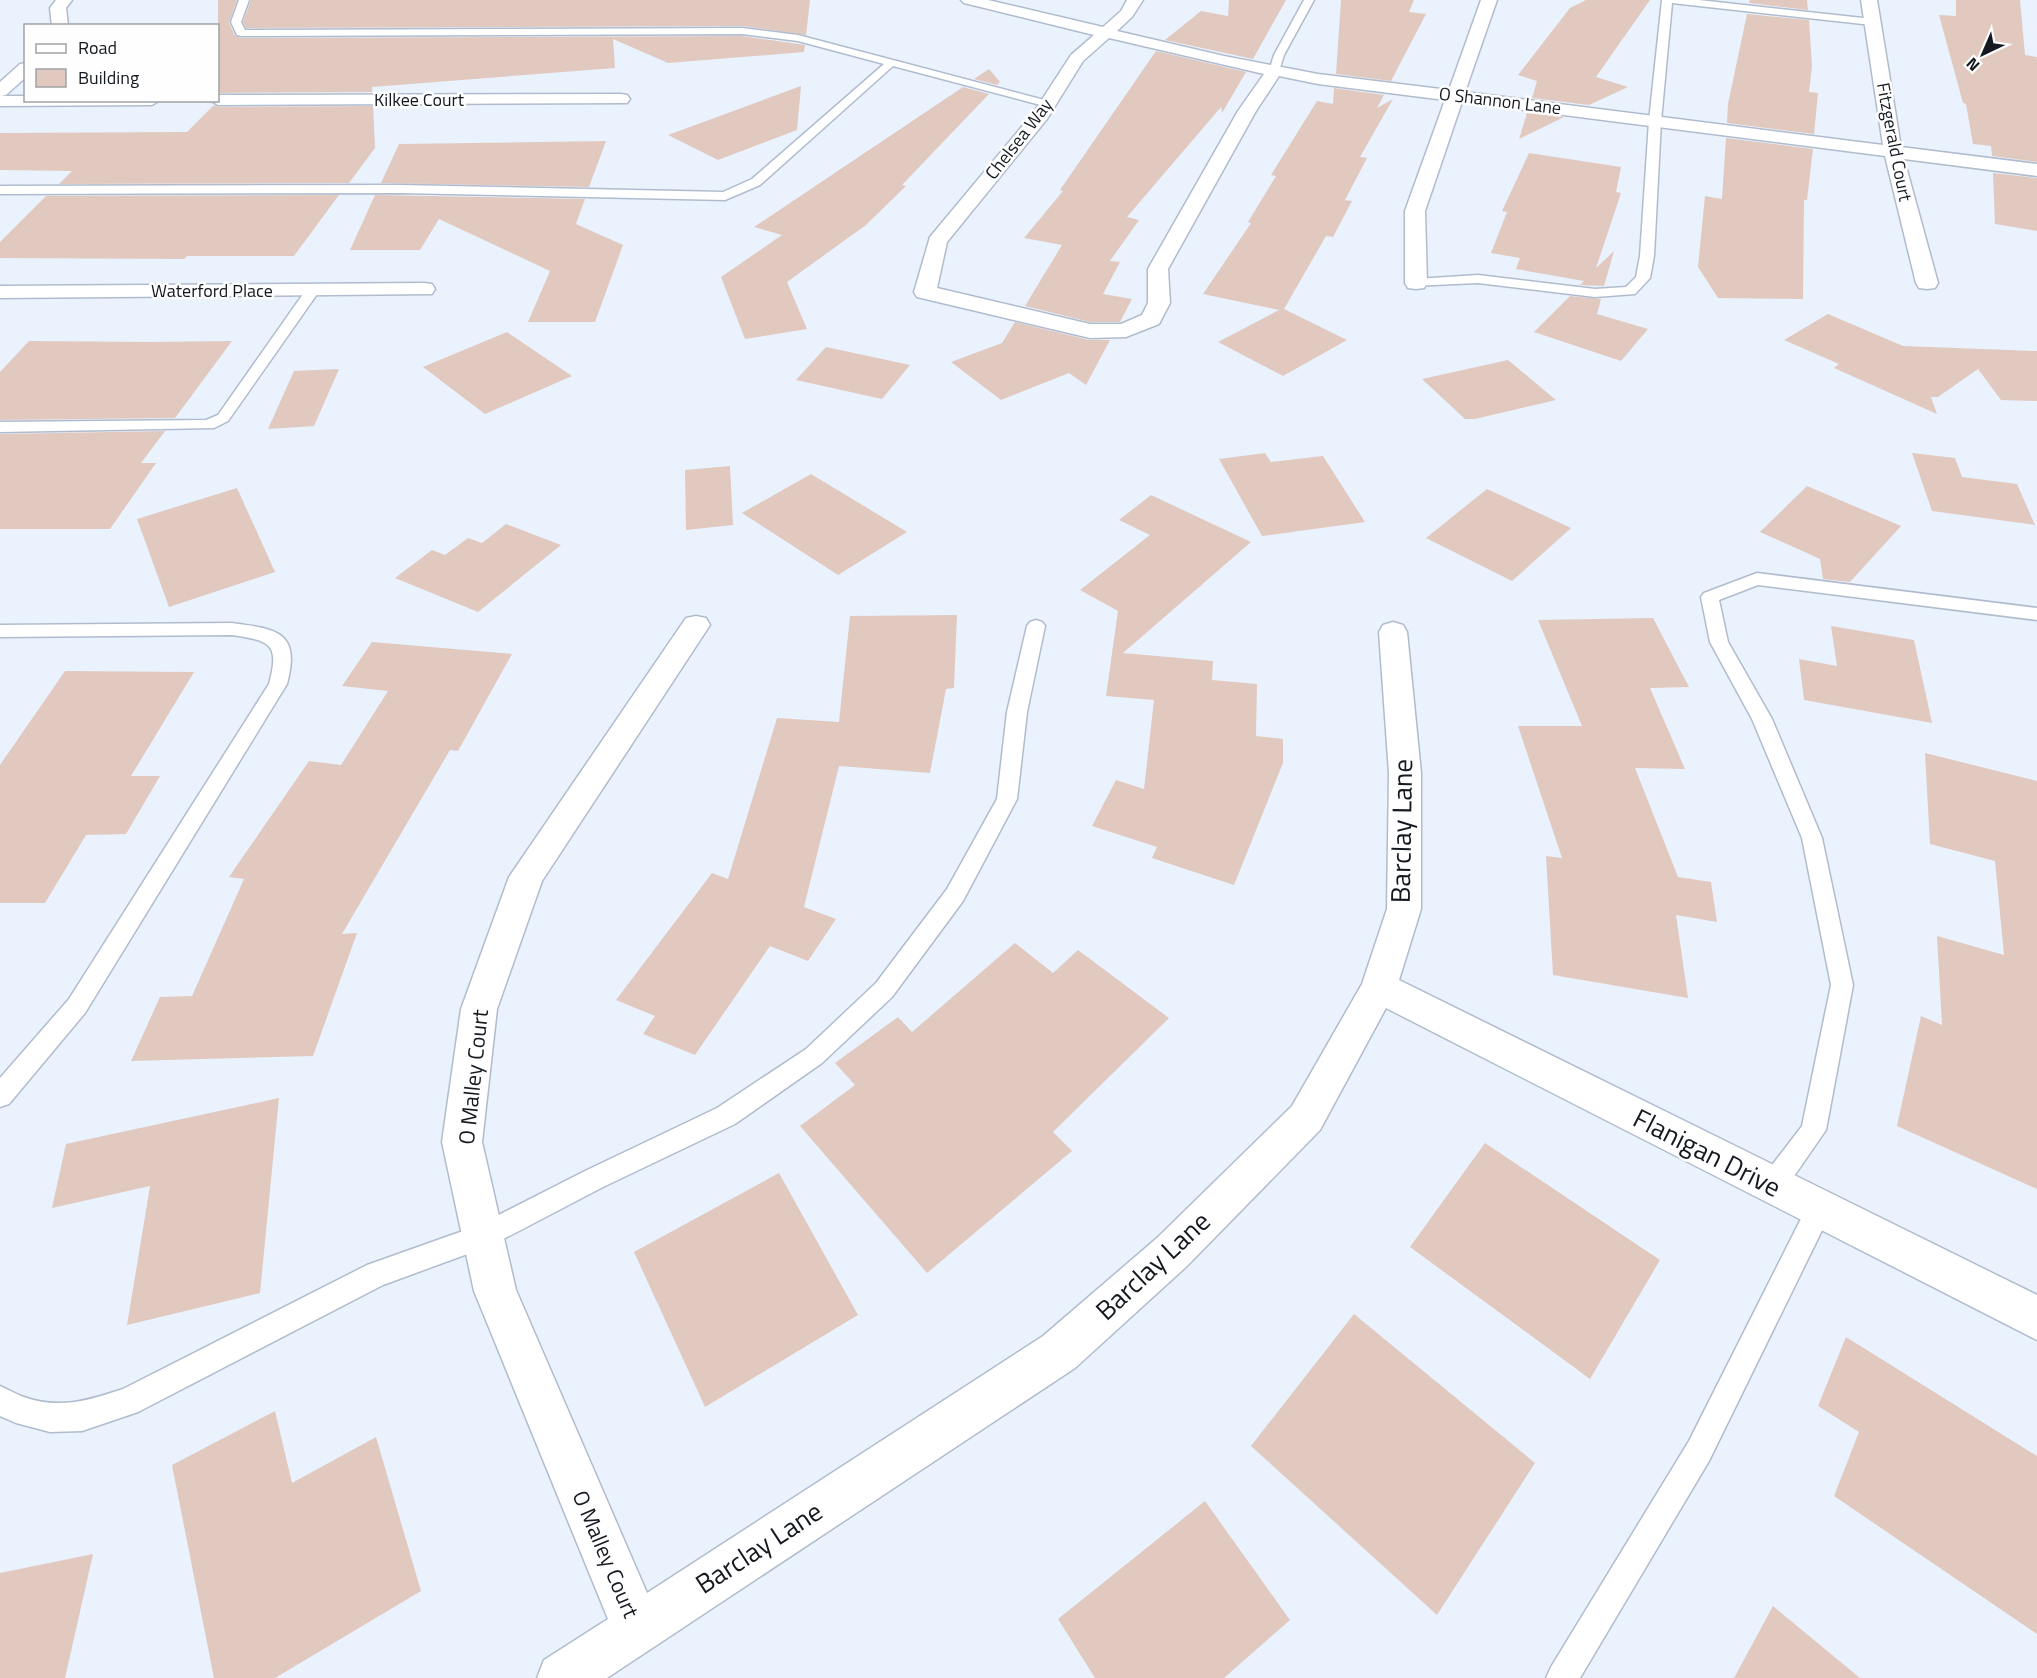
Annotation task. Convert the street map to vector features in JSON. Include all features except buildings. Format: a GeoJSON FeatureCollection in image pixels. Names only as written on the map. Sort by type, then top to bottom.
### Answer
{"type":"FeatureCollection","features":[{"type":"Feature","properties":{"kind":"street"},"geometry":{"type":"LineString","coordinates":[[60,24],[58,8],[64,0]]}},
{"type":"Feature","properties":{"kind":"street","name":"O Shannon Lane"},"geometry":{"type":"LineString","coordinates":[[969,0],[1104,34],[1318,79],[2037,170]]}},
{"type":"Feature","properties":{"kind":"street","name":"Chelsea Way"},"geometry":{"type":"LineString","coordinates":[[1135,0],[1127,14],[1077,58],[1048,104],[937,241],[925,292],[1090,331],[1126,330],[1151,319],[1159,303],[1158,269],[1247,111],[1274,70]]}},
{"type":"Feature","properties":{"kind":"street"},"geometry":{"type":"LineString","coordinates":[[1416,284],[1414,211],[1489,0]]}},
{"type":"Feature","properties":{"kind":"street","name":"Fitzgerald Court"},"geometry":{"type":"LineString","coordinates":[[1869,0],[1893,152],[1927,283]]}},
{"type":"Feature","properties":{"kind":"street"},"geometry":{"type":"LineString","coordinates":[[0,91],[24,70]]}},
{"type":"Feature","properties":{"kind":"street","name":"Kilkee Court"},"geometry":{"type":"LineString","coordinates":[[219,100],[621,99]]}},
{"type":"Feature","properties":{"kind":"street"},"geometry":{"type":"LineString","coordinates":[[0,101],[24,101]]}},
{"type":"Feature","properties":{"kind":"street","name":"Waterford Place"},"geometry":{"type":"LineString","coordinates":[[0,292],[424,289]]}},
{"type":"Feature","properties":{"kind":"street","name":"O Malley Court"},"geometry":{"type":"LineString","coordinates":[[637,1629],[495,1291],[462,1142],[479,1009],[526,877],[696,625]]}},
{"type":"Feature","properties":{"kind":"street","name":"Barclay Lane"},"geometry":{"type":"LineString","coordinates":[[562,1678],[1059,1352],[1172,1252],[1306,1118],[1379,987],[1404,909],[1405,773],[1393,632]]}},
{"type":"Feature","properties":{"kind":"street","name":"Flanigan Drive"},"geometry":{"type":"LineString","coordinates":[[1379,987],[2037,1318]]}},
{"type":"Feature","properties":{"kind":"lane"},"geometry":{"type":"LineString","coordinates":[[244,0],[236,22],[240,33],[742,31],[798,38],[1048,104]]}},
{"type":"Feature","properties":{"kind":"lane"},"geometry":{"type":"LineString","coordinates":[[1274,70],[1279,55],[1309,0]]}},
{"type":"Feature","properties":{"kind":"lane"},"geometry":{"type":"LineString","coordinates":[[1416,284],[1478,279],[1595,293],[1630,291],[1643,278],[1647,256],[1655,121],[1668,0]]}},
{"type":"Feature","properties":{"kind":"lane"},"geometry":{"type":"LineString","coordinates":[[1672,0],[1872,22]]}},
{"type":"Feature","properties":{"kind":"lane"},"geometry":{"type":"LineString","coordinates":[[0,190],[400,189],[725,196],[756,182],[892,62]]}},
{"type":"Feature","properties":{"kind":"lane"},"geometry":{"type":"LineString","coordinates":[[0,427],[209,425],[223,418],[313,290]]}},
{"type":"Feature","properties":{"kind":"lane"},"geometry":{"type":"LineString","coordinates":[[1772,1186],[1814,1130],[1842,985],[1812,838],[1762,719],[1719,642],[1710,597],[1757,579],[2037,614]]}},
{"type":"Feature","properties":{"kind":"lane"},"geometry":{"type":"LineString","coordinates":[[0,1400],[16,1409],[50,1418],[82,1417],[128,1402],[376,1274],[483,1236],[594,1179],[726,1116],[814,1056],[884,990],[955,895],[1007,799],[1017,712],[1036,626]]}},
{"type":"Feature","properties":{"kind":"lane"},"geometry":{"type":"LineString","coordinates":[[0,631],[232,630],[259,633],[274,638],[283,649],[285,663],[278,684],[267,703],[77,1006],[0,1096]]}},
{"type":"Feature","properties":{"kind":"lane"},"geometry":{"type":"LineString","coordinates":[[1562,1678],[1699,1450],[1819,1210]]}}]}
